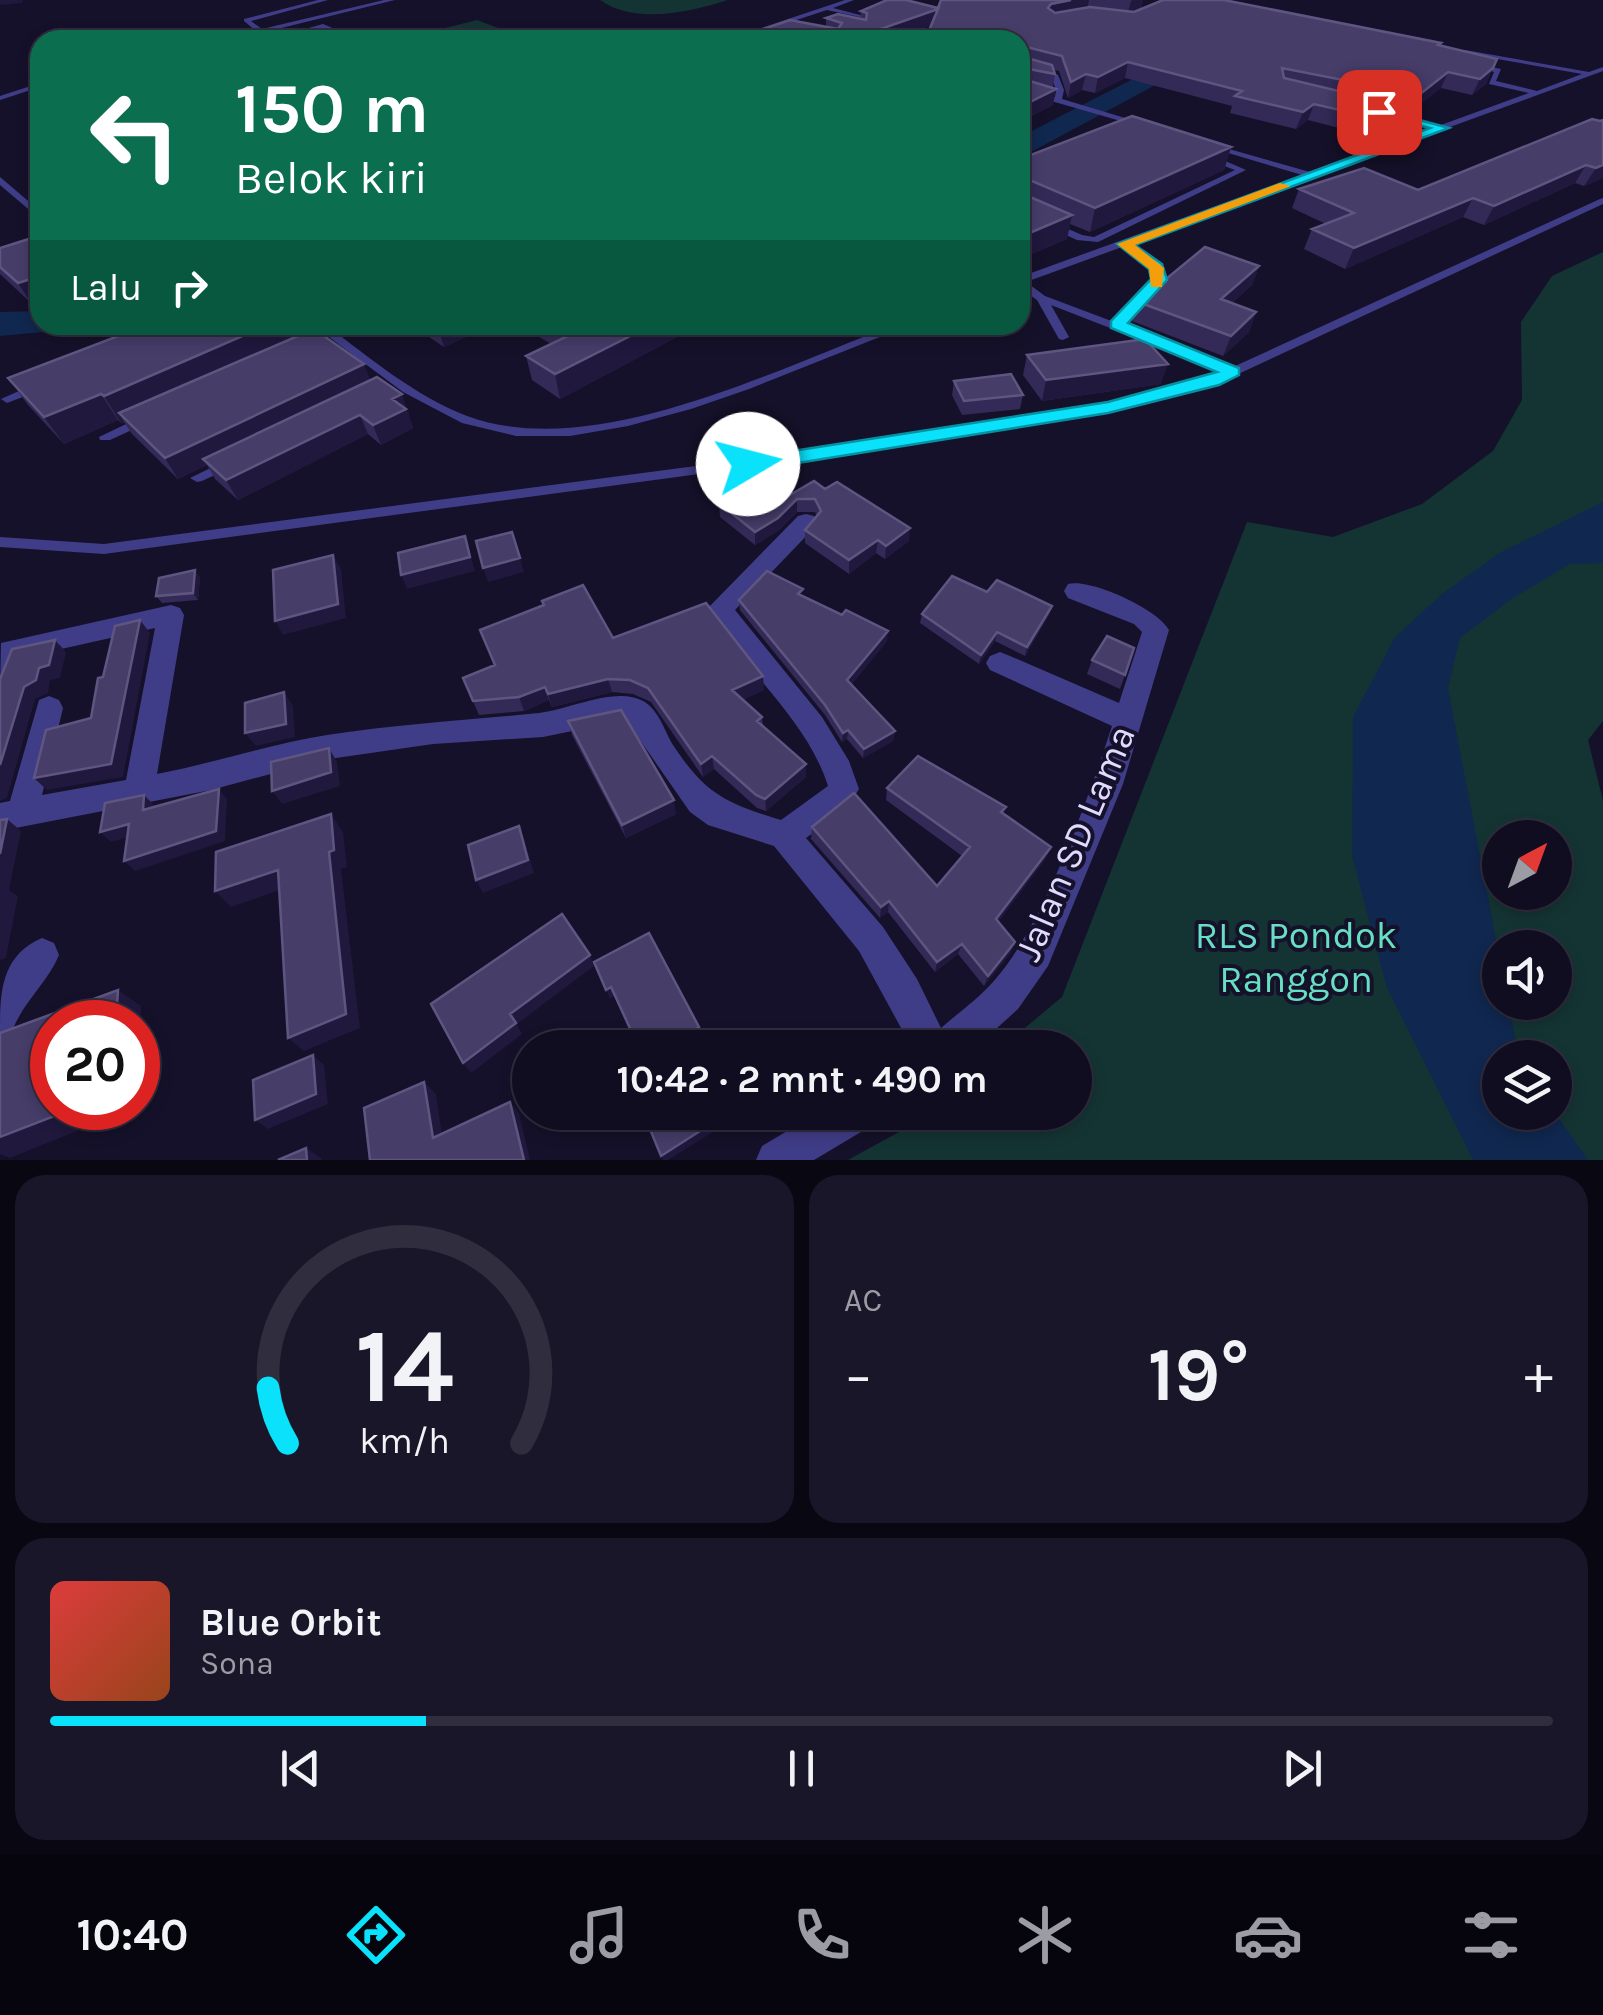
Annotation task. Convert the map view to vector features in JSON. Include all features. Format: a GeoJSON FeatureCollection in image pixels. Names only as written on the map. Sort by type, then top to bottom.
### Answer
{"type":"FeatureCollection","features":[{"type":"Feature","properties":{"kind":"street"},"geometry":{"type":"LineString","coordinates":[[785,834],[844,788],[841,775],[806,717],[721,614],[721,608],[806,522]]}},
{"type":"Feature","properties":{"kind":"street","name":"Jalan SD Lama"},"geometry":{"type":"LineString","coordinates":[[967,1030],[1005,996],[1036,954],[1108,784],[1156,630],[1144,617],[1077,591]]}},
{"type":"Feature","properties":{"kind":"street"},"geometry":{"type":"LineString","coordinates":[[0,682],[10,650],[171,615],[139,790]]}},
{"type":"Feature","properties":{"kind":"street"},"geometry":{"type":"LineString","coordinates":[[1000,663],[1128,720]]}},
{"type":"Feature","properties":{"kind":"street"},"geometry":{"type":"LineString","coordinates":[[11,814],[49,708]]}},
{"type":"Feature","properties":{"kind":"street"},"geometry":{"type":"LineString","coordinates":[[11,814],[211,777],[337,746],[432,732],[543,725],[621,708],[634,710],[700,802],[719,815],[785,834],[882,956],[924,1030]]}},
{"type":"Feature","properties":{"kind":"street"},"geometry":{"type":"LineString","coordinates":[[0,1016],[4,1002],[42,955]]}},
{"type":"Feature","properties":{"kind":"street"},"geometry":{"type":"LineString","coordinates":[[776,1160],[827,1130]]}},
{"type":"Feature","properties":{"kind":"lane"},"geometry":{"type":"LineString","coordinates":[[259,30],[246,20],[325,0]]}},
{"type":"Feature","properties":{"kind":"lane"},"geometry":{"type":"LineString","coordinates":[[758,30],[851,0]]}},
{"type":"Feature","properties":{"kind":"lane"},"geometry":{"type":"LineString","coordinates":[[264,30],[384,1]]}},
{"type":"Feature","properties":{"kind":"lane"},"geometry":{"type":"LineString","coordinates":[[827,8],[862,17]]}},
{"type":"Feature","properties":{"kind":"lane"},"geometry":{"type":"LineString","coordinates":[[844,24],[877,12]]}},
{"type":"Feature","properties":{"kind":"lane"},"geometry":{"type":"LineString","coordinates":[[306,20],[333,30]]}},
{"type":"Feature","properties":{"kind":"lane"},"geometry":{"type":"LineString","coordinates":[[776,24],[791,28]]}},
{"type":"Feature","properties":{"kind":"lane"},"geometry":{"type":"LineString","coordinates":[[308,30],[323,26]]}},
{"type":"Feature","properties":{"kind":"lane"},"geometry":{"type":"LineString","coordinates":[[1460,51],[1590,74]]}},
{"type":"Feature","properties":{"kind":"lane"},"geometry":{"type":"LineString","coordinates":[[1470,63],[1479,55]]}},
{"type":"Feature","properties":{"kind":"lane"},"geometry":{"type":"LineString","coordinates":[[1452,59],[1498,71],[1492,82],[1538,93]]}},
{"type":"Feature","properties":{"kind":"lane"},"geometry":{"type":"LineString","coordinates":[[1030,69],[1055,77],[1060,90],[1058,100]]}},
{"type":"Feature","properties":{"kind":"lane"},"geometry":{"type":"LineString","coordinates":[[1030,278],[1603,69]]}},
{"type":"Feature","properties":{"kind":"lane"},"geometry":{"type":"LineString","coordinates":[[0,98],[30,89]]}},
{"type":"Feature","properties":{"kind":"lane"},"geometry":{"type":"LineString","coordinates":[[1030,93],[1160,130]]}},
{"type":"Feature","properties":{"kind":"lane"},"geometry":{"type":"LineString","coordinates":[[1354,106],[1443,128]]}},
{"type":"Feature","properties":{"kind":"lane"},"geometry":{"type":"LineString","coordinates":[[1118,130],[1150,137]]}},
{"type":"Feature","properties":{"kind":"lane"},"geometry":{"type":"LineString","coordinates":[[1198,141],[1312,176]]}},
{"type":"Feature","properties":{"kind":"lane"},"geometry":{"type":"LineString","coordinates":[[1030,215],[1087,241],[1095,240],[1242,170],[1203,155]]}},
{"type":"Feature","properties":{"kind":"lane"},"geometry":{"type":"LineString","coordinates":[[0,180],[30,207]]}},
{"type":"Feature","properties":{"kind":"lane"},"geometry":{"type":"LineString","coordinates":[[0,542],[104,549],[825,454],[1108,408],[1212,381],[1603,201]]}},
{"type":"Feature","properties":{"kind":"lane"},"geometry":{"type":"LineString","coordinates":[[1117,325],[1159,280],[1156,268],[1124,244]]}},
{"type":"Feature","properties":{"kind":"lane"},"geometry":{"type":"LineString","coordinates":[[1030,290],[1041,298],[1232,372]]}},
{"type":"Feature","properties":{"kind":"lane"},"geometry":{"type":"LineString","coordinates":[[1041,298],[1064,337]]}},
{"type":"Feature","properties":{"kind":"lane"},"geometry":{"type":"LineString","coordinates":[[316,343],[333,335],[396,384],[464,419],[503,431],[570,432],[632,422],[876,335]]}},
{"type":"Feature","properties":{"kind":"lane"},"geometry":{"type":"LineString","coordinates":[[7,400],[58,379]]}},
{"type":"Feature","properties":{"kind":"lane"},"geometry":{"type":"LineString","coordinates":[[380,391],[396,384]]}},
{"type":"Feature","properties":{"kind":"lane"},"geometry":{"type":"LineString","coordinates":[[106,437],[158,414]]}},
{"type":"Feature","properties":{"kind":"lane"},"geometry":{"type":"LineString","coordinates":[[196,478],[246,454]]}},
{"type":"Feature","properties":{"kind":"green space"},"geometry":{"type":"Polygon","coordinates":[[[600,0],[728,0],[680,12],[646,14],[614,8],[600,0]]]}},
{"type":"Feature","properties":{"kind":"green space"},"geometry":{"type":"Polygon","coordinates":[[[477,20],[504,30],[437,30],[477,20]]]}},
{"type":"Feature","properties":{"kind":"green space","name":"RLS Pondok Ranggon"},"geometry":{"type":"Polygon","coordinates":[[[1603,252],[1603,721],[1588,740],[1603,801],[1603,1160],[848,1160],[903,1130],[1092,1130],[1092,1030],[1022,1030],[1062,997],[1247,522],[1333,537],[1422,504],[1493,451],[1522,400],[1521,322],[1552,276],[1603,252]]]}},
{"type":"Feature","properties":{"kind":"water"},"geometry":{"type":"Polygon","coordinates":[[[1603,502],[1603,563],[1570,564],[1513,598],[1460,638],[1448,688],[1482,866],[1482,910],[1490,910],[1494,930],[1482,930],[1482,1020],[1511,1020],[1516,1040],[1482,1040],[1482,1130],[1567,1130],[1588,1160],[1473,1160],[1387,988],[1352,856],[1353,717],[1395,637],[1442,594],[1499,553],[1603,502]]]}},
{"type":"Feature","properties":{"kind":"building"},"geometry":{"type":"Polygon","coordinates":[[[887,0],[938,8],[941,0],[1071,0],[1051,4],[1048,8],[1055,13],[1090,7],[1134,12],[1163,0],[1224,0],[1441,43],[1438,45],[1497,59],[1480,79],[1448,72],[1419,95],[1282,68],[1284,78],[1389,103],[1370,117],[1314,104],[1303,112],[1235,96],[1242,91],[1128,62],[1098,77],[1086,74],[1071,82],[1062,56],[1030,48],[1030,30],[929,30],[938,9],[878,30],[761,30],[790,20],[838,29],[842,23],[826,18],[838,14],[866,20],[867,13],[861,11],[887,0]]]}},
{"type":"Feature","properties":{"kind":"building"},"geometry":{"type":"Polygon","coordinates":[[[1030,59],[1052,65],[1055,74],[1030,69],[1030,59]]]}},
{"type":"Feature","properties":{"kind":"building"},"geometry":{"type":"Polygon","coordinates":[[[1030,81],[1056,89],[1030,102],[1030,81]]]}},
{"type":"Feature","properties":{"kind":"building"},"geometry":{"type":"Polygon","coordinates":[[[1132,116],[1231,147],[1095,208],[1030,180],[1030,155],[1132,116]]]}},
{"type":"Feature","properties":{"kind":"building"},"geometry":{"type":"Polygon","coordinates":[[[1592,119],[1603,120],[1603,165],[1586,165],[1494,206],[1473,198],[1354,248],[1312,229],[1354,213],[1299,189],[1364,168],[1418,190],[1592,119]]]}},
{"type":"Feature","properties":{"kind":"building"},"geometry":{"type":"Polygon","coordinates":[[[1030,197],[1072,215],[1030,233],[1030,197]]]}},
{"type":"Feature","properties":{"kind":"building"},"geometry":{"type":"Polygon","coordinates":[[[30,239],[30,279],[18,283],[0,267],[0,248],[30,239]]]}},
{"type":"Feature","properties":{"kind":"building"},"geometry":{"type":"Polygon","coordinates":[[[1205,247],[1259,266],[1221,299],[1256,312],[1231,336],[1138,302],[1205,247]]]}},
{"type":"Feature","properties":{"kind":"building"},"geometry":{"type":"Polygon","coordinates":[[[121,335],[245,335],[104,396],[44,417],[8,378],[121,335]]]}},
{"type":"Feature","properties":{"kind":"building"},"geometry":{"type":"Polygon","coordinates":[[[300,335],[323,335],[364,364],[165,458],[119,413],[300,335]]]}},
{"type":"Feature","properties":{"kind":"building"},"geometry":{"type":"Polygon","coordinates":[[[570,335],[632,335],[555,374],[526,356],[570,335]]]}},
{"type":"Feature","properties":{"kind":"building"},"geometry":{"type":"Polygon","coordinates":[[[1145,339],[1168,364],[1046,380],[1027,355],[1145,339]]]}},
{"type":"Feature","properties":{"kind":"building"},"geometry":{"type":"Polygon","coordinates":[[[1011,374],[1023,395],[964,401],[954,381],[1011,374]]]}},
{"type":"Feature","properties":{"kind":"building"},"geometry":{"type":"Polygon","coordinates":[[[377,377],[402,394],[392,399],[406,409],[373,425],[360,415],[226,480],[203,459],[377,377]]]}},
{"type":"Feature","properties":{"kind":"building"},"geometry":{"type":"Polygon","coordinates":[[[814,481],[825,489],[837,482],[910,528],[886,546],[878,540],[849,560],[805,530],[821,511],[815,499],[797,499],[778,518],[755,532],[719,503],[741,491],[758,504],[780,491],[788,496],[814,481]]]}},
{"type":"Feature","properties":{"kind":"building"},"geometry":{"type":"Polygon","coordinates":[[[512,532],[520,558],[483,568],[476,541],[512,532]]]}},
{"type":"Feature","properties":{"kind":"building"},"geometry":{"type":"Polygon","coordinates":[[[465,536],[470,557],[401,575],[398,553],[465,536]]]}},
{"type":"Feature","properties":{"kind":"building"},"geometry":{"type":"Polygon","coordinates":[[[333,555],[338,604],[275,621],[273,570],[333,555]]]}},
{"type":"Feature","properties":{"kind":"building"},"geometry":{"type":"Polygon","coordinates":[[[195,570],[193,593],[156,596],[159,578],[195,570]]]}},
{"type":"Feature","properties":{"kind":"building"},"geometry":{"type":"Polygon","coordinates":[[[767,571],[803,589],[798,594],[842,615],[846,610],[888,631],[847,680],[895,731],[864,749],[848,730],[843,733],[825,705],[739,600],[767,571]]]}},
{"type":"Feature","properties":{"kind":"building"},"geometry":{"type":"Polygon","coordinates":[[[952,576],[987,592],[997,580],[1052,606],[1027,647],[997,632],[981,655],[922,614],[952,576]]]}},
{"type":"Feature","properties":{"kind":"building"},"geometry":{"type":"Polygon","coordinates":[[[583,585],[613,638],[706,603],[763,676],[732,690],[762,717],[757,721],[806,764],[765,799],[756,795],[712,756],[701,764],[648,688],[630,680],[608,679],[548,694],[545,687],[519,697],[473,701],[463,678],[495,665],[480,630],[583,585]]]}},
{"type":"Feature","properties":{"kind":"building"},"geometry":{"type":"Polygon","coordinates":[[[140,620],[111,764],[34,778],[46,730],[91,718],[98,678],[103,677],[115,626],[140,620]]]}},
{"type":"Feature","properties":{"kind":"building"},"geometry":{"type":"Polygon","coordinates":[[[1107,636],[1134,648],[1125,675],[1092,660],[1107,636]]]}},
{"type":"Feature","properties":{"kind":"building"},"geometry":{"type":"Polygon","coordinates":[[[55,640],[49,665],[39,668],[36,680],[24,687],[0,765],[0,679],[12,649],[55,640]]]}},
{"type":"Feature","properties":{"kind":"building"},"geometry":{"type":"Polygon","coordinates":[[[284,692],[286,724],[245,733],[245,703],[284,692]]]}},
{"type":"Feature","properties":{"kind":"building"},"geometry":{"type":"Polygon","coordinates":[[[621,710],[674,800],[622,825],[568,721],[621,710]]]}},
{"type":"Feature","properties":{"kind":"building"},"geometry":{"type":"Polygon","coordinates":[[[329,748],[331,772],[272,791],[271,762],[329,748]]]}},
{"type":"Feature","properties":{"kind":"building"},"geometry":{"type":"Polygon","coordinates":[[[918,756],[1006,807],[1001,812],[1051,847],[996,919],[1015,942],[988,976],[962,944],[937,962],[889,901],[881,907],[812,827],[854,793],[937,886],[970,847],[887,788],[918,756]]]}},
{"type":"Feature","properties":{"kind":"building"},"geometry":{"type":"Polygon","coordinates":[[[219,789],[216,831],[124,861],[129,824],[100,832],[105,803],[144,795],[143,810],[219,789]]]}},
{"type":"Feature","properties":{"kind":"building"},"geometry":{"type":"Polygon","coordinates":[[[331,814],[334,850],[329,852],[346,1014],[288,1038],[278,870],[215,891],[216,852],[331,814]]]}},
{"type":"Feature","properties":{"kind":"building"},"geometry":{"type":"Polygon","coordinates":[[[7,819],[0,854],[0,820],[7,819]]]}},
{"type":"Feature","properties":{"kind":"building"},"geometry":{"type":"Polygon","coordinates":[[[519,826],[528,860],[476,880],[468,845],[519,826]]]}},
{"type":"Feature","properties":{"kind":"building"},"geometry":{"type":"Polygon","coordinates":[[[562,914],[590,955],[510,1014],[516,1023],[463,1063],[431,1004],[562,914]]]}},
{"type":"Feature","properties":{"kind":"building"},"geometry":{"type":"Polygon","coordinates":[[[649,933],[699,1027],[631,1030],[611,987],[606,990],[594,962],[649,933]]]}},
{"type":"Feature","properties":{"kind":"building"},"geometry":{"type":"Polygon","coordinates":[[[118,990],[117,1000],[91,1000],[118,990]]]}},
{"type":"Feature","properties":{"kind":"building"},"geometry":{"type":"Polygon","coordinates":[[[30,1022],[30,1125],[0,1137],[0,1033],[30,1022]]]}},
{"type":"Feature","properties":{"kind":"building"},"geometry":{"type":"Polygon","coordinates":[[[313,1055],[316,1094],[255,1120],[253,1080],[313,1055]]]}},
{"type":"Feature","properties":{"kind":"building"},"geometry":{"type":"Polygon","coordinates":[[[424,1082],[433,1138],[510,1102],[512,1130],[517,1130],[524,1160],[370,1160],[364,1108],[424,1082]]]}},
{"type":"Feature","properties":{"kind":"building"},"geometry":{"type":"Polygon","coordinates":[[[650,1130],[702,1130],[661,1156],[650,1130]]]}},
{"type":"Feature","properties":{"kind":"building"},"geometry":{"type":"Polygon","coordinates":[[[306,1148],[307,1160],[278,1160],[306,1148]]]}},
{"type":"Feature","properties":{"kind":"waterway"},"geometry":{"type":"LineString","coordinates":[[1030,144],[1203,50]]}},
{"type":"Feature","properties":{"kind":"waterway"},"geometry":{"type":"LineString","coordinates":[[0,324],[30,323]]}},
{"type":"Feature","properties":{"kind":"slow traffic"},"geometry":{"type":"LineString","coordinates":[[1156,284],[1156,268],[1124,244],[1285,186]]}},
{"type":"Feature","properties":{"kind":"route"},"geometry":{"type":"LineString","coordinates":[[748,464],[1108,408],[1212,381],[1232,372],[1117,325],[1151,293],[1159,280],[1156,268],[1124,244],[1443,128],[1379,112]]}}]}
